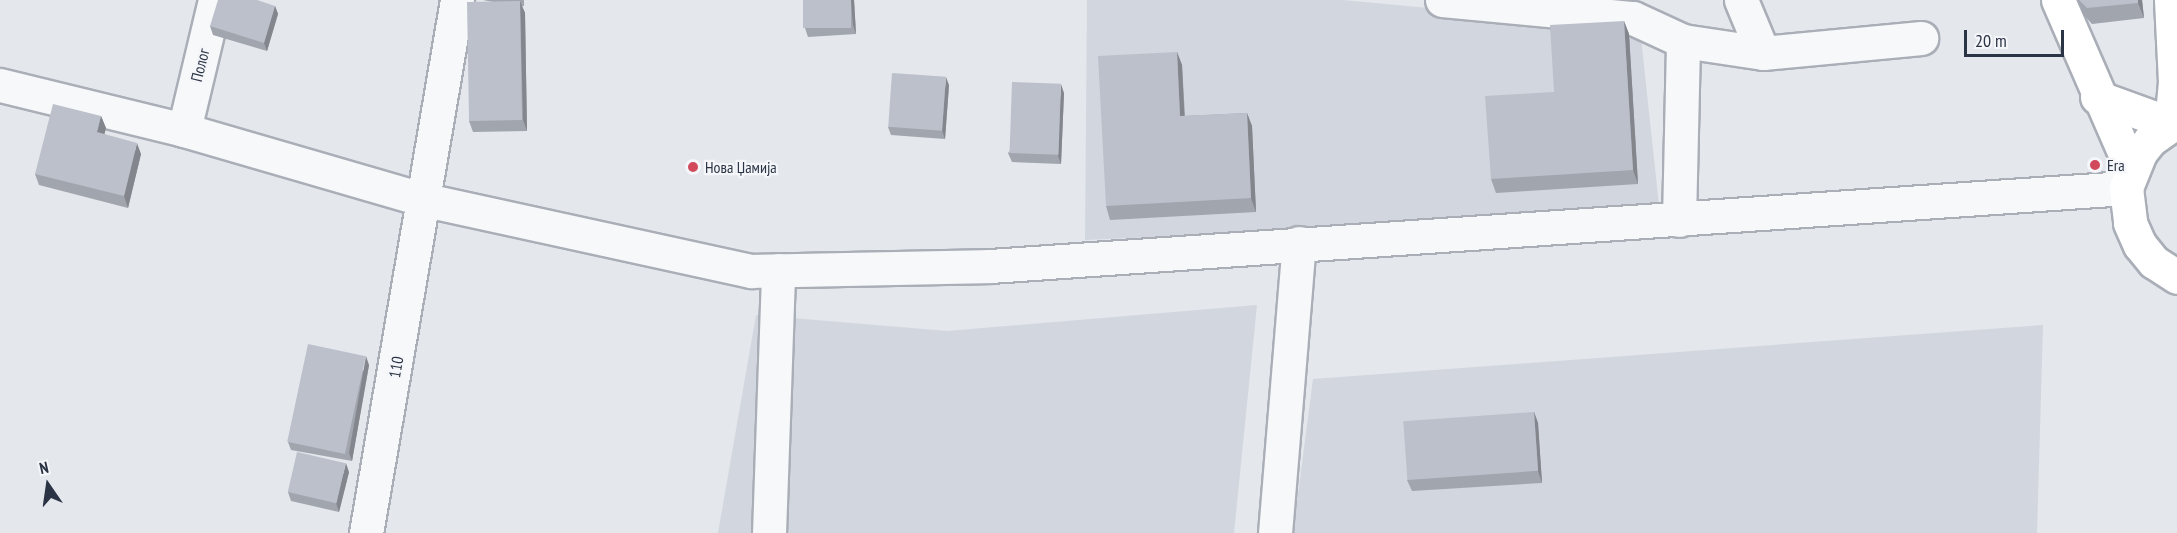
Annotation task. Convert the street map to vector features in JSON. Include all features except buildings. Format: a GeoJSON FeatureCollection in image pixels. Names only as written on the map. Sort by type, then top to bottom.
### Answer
{"type":"FeatureCollection","features":[{"type":"Feature","properties":{"kind":"street","name":"Полог"},"geometry":{"type":"LineString","coordinates":[[184,130],[215,0]]}},
{"type":"Feature","properties":{"kind":"street","name":"110"},"geometry":{"type":"LineString","coordinates":[[366,533],[458,0]]}},
{"type":"Feature","properties":{"kind":"street"},"geometry":{"type":"LineString","coordinates":[[1442,0],[1633,18],[1683,41],[1763,53],[1921,38]]}},
{"type":"Feature","properties":{"kind":"street"},"geometry":{"type":"LineString","coordinates":[[1741,0],[1763,53]]}},
{"type":"Feature","properties":{"kind":"street"},"geometry":{"type":"LineString","coordinates":[[2058,0],[2129,179],[2130,223],[2140,245],[2175,281]]}},
{"type":"Feature","properties":{"kind":"street"},"geometry":{"type":"LineString","coordinates":[[2171,0],[2175,82],[2174,123]]}},
{"type":"Feature","properties":{"kind":"street"},"geometry":{"type":"LineString","coordinates":[[1679,220],[1683,41]]}},
{"type":"Feature","properties":{"kind":"street"},"geometry":{"type":"LineString","coordinates":[[0,85],[184,130],[425,200],[751,271],[990,267],[1299,243],[2058,195],[2129,179],[2150,140],[2174,123]]}},
{"type":"Feature","properties":{"kind":"street"},"geometry":{"type":"LineString","coordinates":[[2097,97],[2174,123]]}},
{"type":"Feature","properties":{"kind":"street"},"geometry":{"type":"LineString","coordinates":[[2058,195],[2130,223]]}},
{"type":"Feature","properties":{"kind":"street"},"geometry":{"type":"LineString","coordinates":[[1275,533],[1299,243]]}},
{"type":"Feature","properties":{"kind":"street"},"geometry":{"type":"LineString","coordinates":[[769,533],[778,270]]}},
{"type":"Feature","properties":{"kind":"shaded area"},"geometry":{"type":"Polygon","coordinates":[[[1087,0],[1343,0],[1640,28],[1660,215],[1085,240],[1087,0]]]}},
{"type":"Feature","properties":{"kind":"shaded area"},"geometry":{"type":"Polygon","coordinates":[[[1257,305],[1234,533],[718,533],[756,315],[947,331],[1257,305]]]}},
{"type":"Feature","properties":{"kind":"shaded area"},"geometry":{"type":"Polygon","coordinates":[[[2043,325],[2037,533],[1293,533],[1313,379],[2043,325]]]}},
{"type":"Feature","properties":{"kind":"place","name":"Era"},"geometry":{"type":"Point","coordinates":[2095,165]}},
{"type":"Feature","properties":{"kind":"place","name":"Нова Џамија"},"geometry":{"type":"Point","coordinates":[693,167]}}]}
